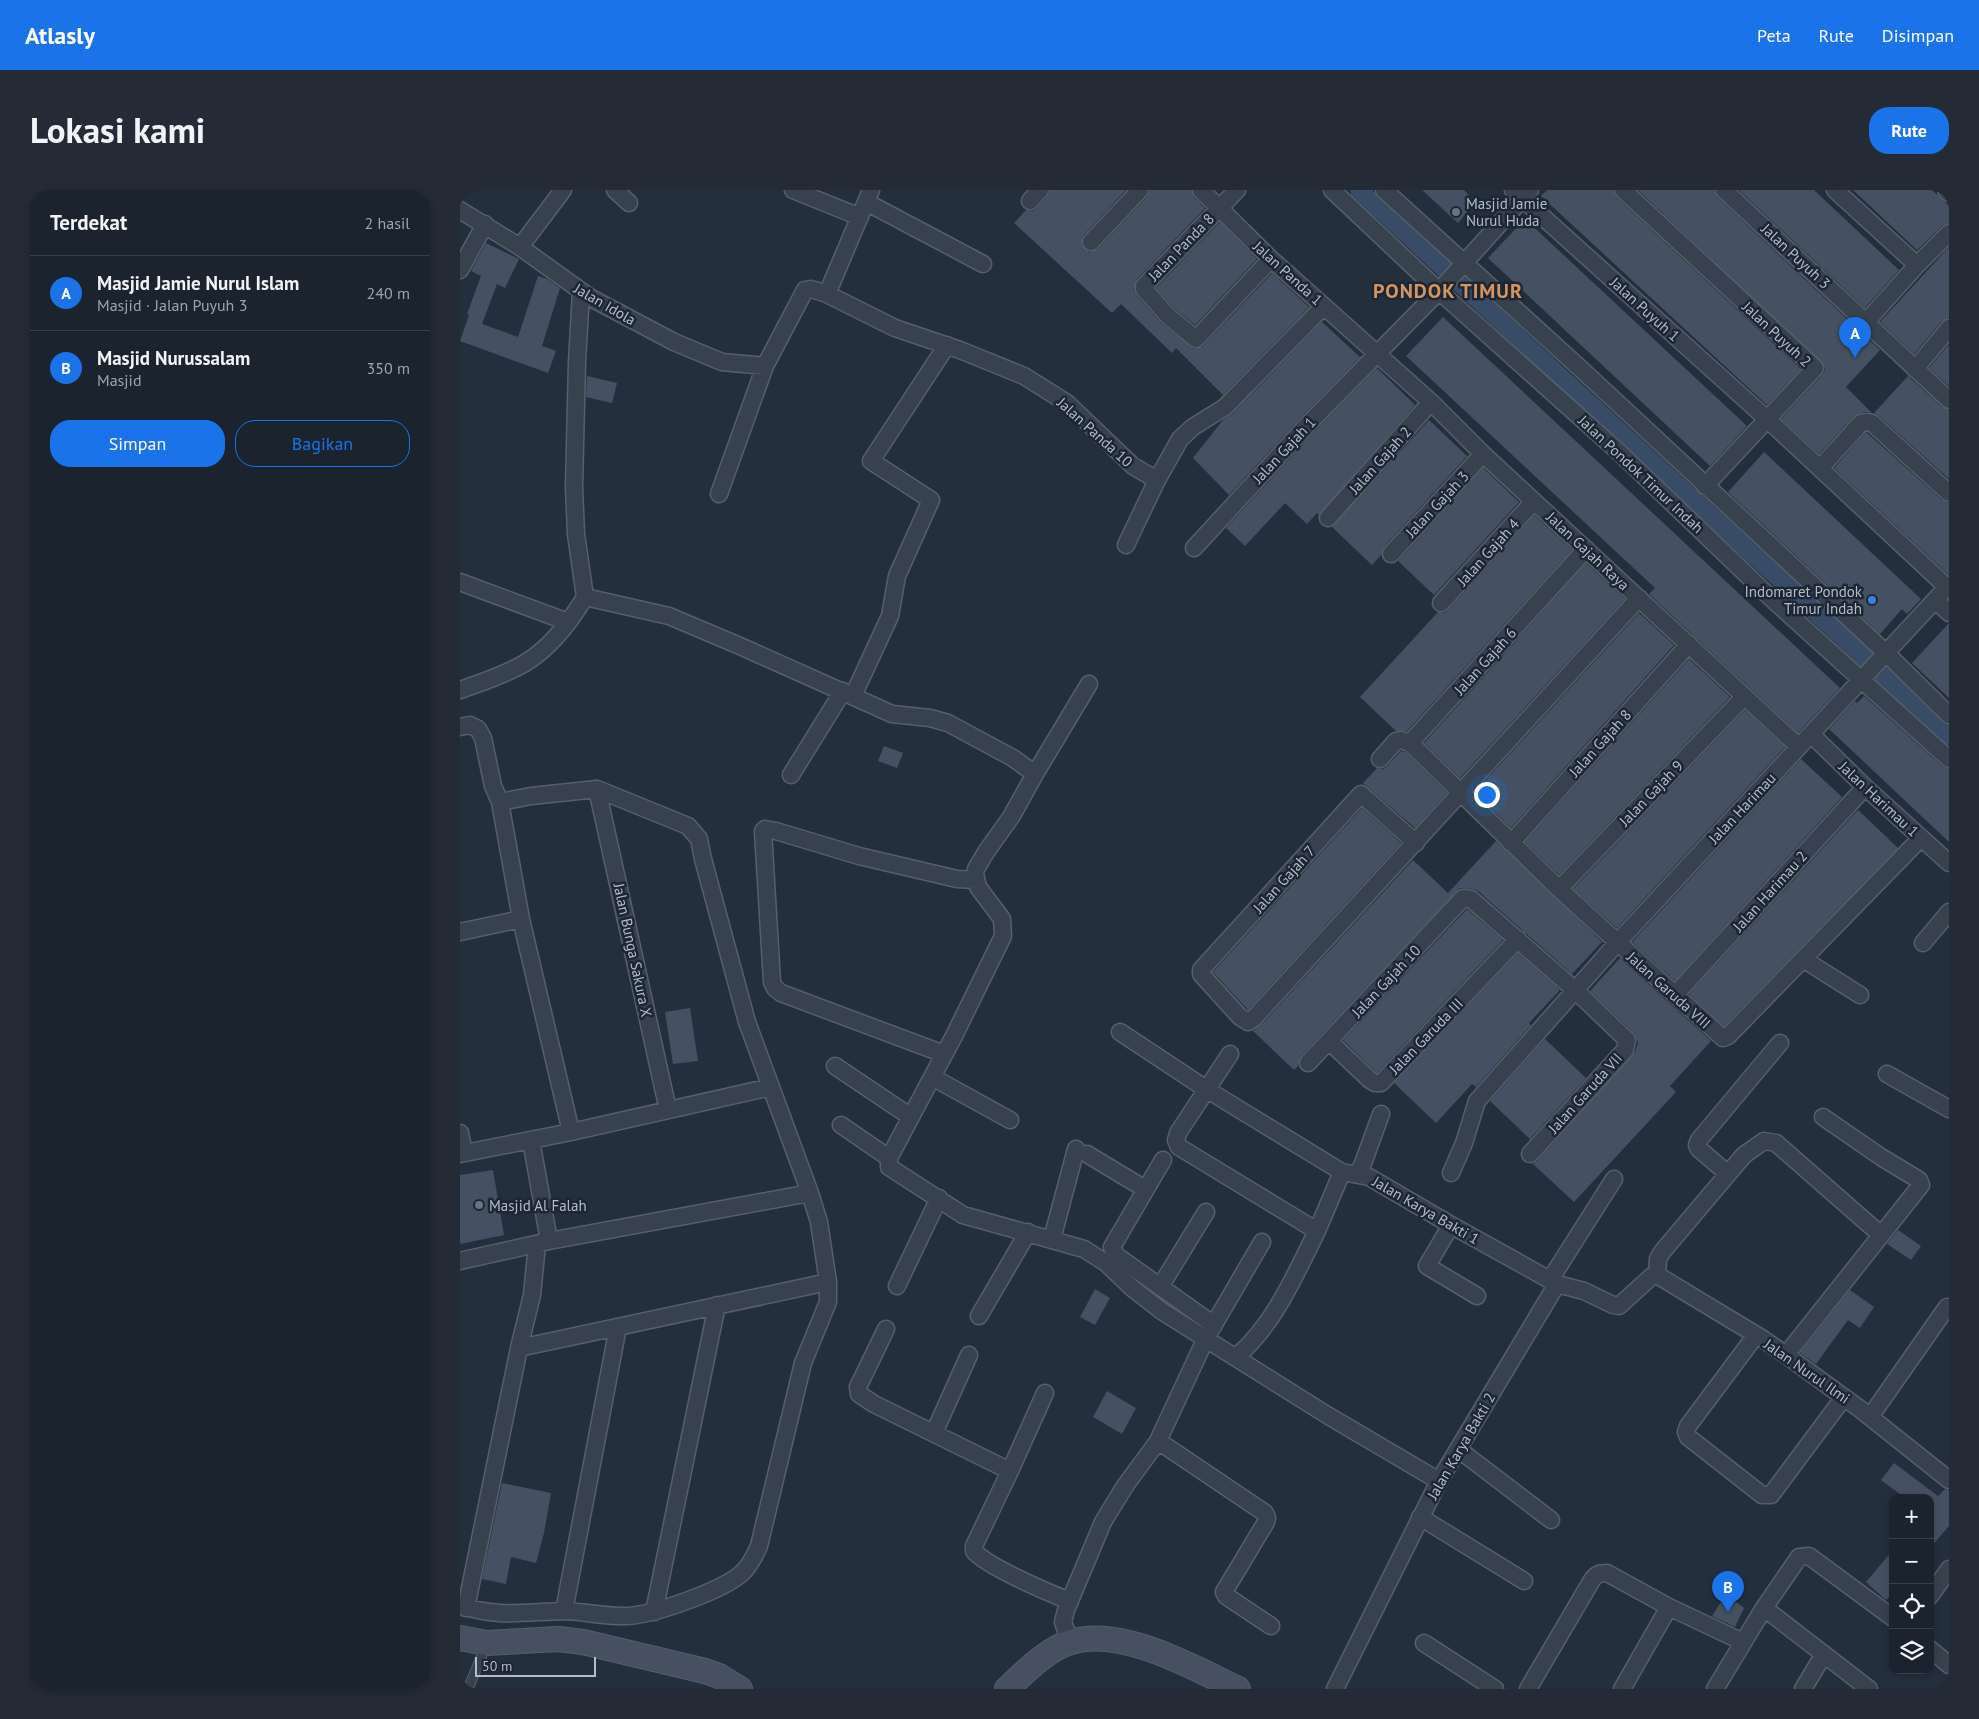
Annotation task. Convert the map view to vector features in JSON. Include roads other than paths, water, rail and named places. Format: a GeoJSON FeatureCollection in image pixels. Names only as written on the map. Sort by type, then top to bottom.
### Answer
{"type":"FeatureCollection","features":[{"type":"Feature","properties":{"kind":"main road"},"geometry":{"type":"LineString","coordinates":[[460,1638],[487,1643],[558,1639],[583,1642],[705,1671],[719,1676],[740,1689]]}},
{"type":"Feature","properties":{"kind":"main road"},"geometry":{"type":"LineString","coordinates":[[1018,1686],[1053,1651],[1070,1642],[1091,1638],[1141,1646],[1181,1662],[1238,1689]]}},
{"type":"Feature","properties":{"kind":"street"},"geometry":{"type":"LineString","coordinates":[[520,247],[563,190]]}},
{"type":"Feature","properties":{"kind":"street"},"geometry":{"type":"LineString","coordinates":[[615,190],[628,203]]}},
{"type":"Feature","properties":{"kind":"street"},"geometry":{"type":"LineString","coordinates":[[793,190],[866,203],[983,264]]}},
{"type":"Feature","properties":{"kind":"street"},"geometry":{"type":"LineString","coordinates":[[1091,242],[1140,190]]}},
{"type":"Feature","properties":{"kind":"street","name":"Jalan Panda 1"},"geometry":{"type":"LineString","coordinates":[[1201,190],[1271,259],[1377,354]]}},
{"type":"Feature","properties":{"kind":"street","name":"Jalan Panda 8"},"geometry":{"type":"LineString","coordinates":[[1238,190],[1219,207],[1144,288],[1168,316],[1196,339],[1271,259]]}},
{"type":"Feature","properties":{"kind":"street","name":"Jalan Pondok Timur Indah"},"geometry":{"type":"LineString","coordinates":[[1332,190],[1621,454],[1772,599],[1864,677],[1949,760]]}},
{"type":"Feature","properties":{"kind":"street"},"geometry":{"type":"LineString","coordinates":[[1384,190],[1460,267],[1581,369],[1884,656],[1949,715]]}},
{"type":"Feature","properties":{"kind":"street","name":"Jalan Puyuh 2"},"geometry":{"type":"LineString","coordinates":[[1623,190],[1815,368],[1705,486]]}},
{"type":"Feature","properties":{"kind":"street","name":"Jalan Puyuh 3"},"geometry":{"type":"LineString","coordinates":[[1724,190],[1867,321],[1949,400]]}},
{"type":"Feature","properties":{"kind":"street"},"geometry":{"type":"LineString","coordinates":[[1835,190],[1917,265]]}},
{"type":"Feature","properties":{"kind":"street"},"geometry":{"type":"LineString","coordinates":[[1946,190],[1949,193]]}},
{"type":"Feature","properties":{"kind":"street","name":"Jalan Gajah 1"},"geometry":{"type":"LineString","coordinates":[[1194,548],[1309,423],[1442,289],[1522,193]]}},
{"type":"Feature","properties":{"kind":"street","name":"Jalan Puyuh 1"},"geometry":{"type":"LineString","coordinates":[[1522,193],[1948,586]]}},
{"type":"Feature","properties":{"kind":"street"},"geometry":{"type":"LineString","coordinates":[[827,294],[866,203]]}},
{"type":"Feature","properties":{"kind":"street","name":"Jalan Idola"},"geometry":{"type":"LineString","coordinates":[[460,210],[520,247],[581,292],[674,342],[722,362],[765,366]]}},
{"type":"Feature","properties":{"kind":"street"},"geometry":{"type":"LineString","coordinates":[[460,270],[485,224]]}},
{"type":"Feature","properties":{"kind":"street"},"geometry":{"type":"LineString","coordinates":[[1867,321],[1917,265],[1949,233]]}},
{"type":"Feature","properties":{"kind":"street","name":"Jalan Panda 10"},"geometry":{"type":"LineString","coordinates":[[765,366],[803,291],[811,289],[827,294],[895,328],[947,345],[1024,376],[1066,403],[1133,466],[1157,480]]}},
{"type":"Feature","properties":{"kind":"street"},"geometry":{"type":"LineString","coordinates":[[460,690],[524,663],[537,654],[568,622],[585,597],[576,534],[574,487],[581,292]]}},
{"type":"Feature","properties":{"kind":"street"},"geometry":{"type":"LineString","coordinates":[[1126,545],[1157,480],[1180,439],[1192,427],[1225,407],[1324,306]]}},
{"type":"Feature","properties":{"kind":"street"},"geometry":{"type":"LineString","coordinates":[[1915,369],[1949,328]]}},
{"type":"Feature","properties":{"kind":"street"},"geometry":{"type":"LineString","coordinates":[[792,775],[848,694],[890,616],[897,576],[931,500],[871,461],[947,345]]}},
{"type":"Feature","properties":{"kind":"street","name":"Jalan Gajah Raya"},"geometry":{"type":"LineString","coordinates":[[1377,354],[1431,402],[1483,454],[1798,747]]}},
{"type":"Feature","properties":{"kind":"street"},"geometry":{"type":"LineString","coordinates":[[719,494],[765,366]]}},
{"type":"Feature","properties":{"kind":"street","name":"Jalan Gajah 2"},"geometry":{"type":"LineString","coordinates":[[1328,518],[1431,402]]}},
{"type":"Feature","properties":{"kind":"street"},"geometry":{"type":"LineString","coordinates":[[1820,468],[1861,423],[1867,422],[1872,423],[1949,493]]}},
{"type":"Feature","properties":{"kind":"street","name":"Jalan Gajah 3"},"geometry":{"type":"LineString","coordinates":[[1391,554],[1483,454]]}},
{"type":"Feature","properties":{"kind":"street","name":"Jalan Gajah 4"},"geometry":{"type":"LineString","coordinates":[[1441,603],[1534,501]]}},
{"type":"Feature","properties":{"kind":"street","name":"Jalan Gajah 6"},"geometry":{"type":"LineString","coordinates":[[1410,743],[1586,549]]}},
{"type":"Feature","properties":{"kind":"street"},"geometry":{"type":"LineString","coordinates":[[460,582],[568,622]]}},
{"type":"Feature","properties":{"kind":"street","name":"Jalan Harimau"},"geometry":{"type":"LineString","coordinates":[[1451,1173],[1464,1143],[1476,1101],[1618,943],[1948,586]]}},
{"type":"Feature","properties":{"kind":"street"},"geometry":{"type":"LineString","coordinates":[[585,597],[668,616],[892,714],[948,722],[1013,758],[1035,774]]}},
{"type":"Feature","properties":{"kind":"street"},"geometry":{"type":"LineString","coordinates":[[1416,844],[1460,792],[1639,598]]}},
{"type":"Feature","properties":{"kind":"street"},"geometry":{"type":"LineString","coordinates":[[1935,600],[1949,613]]}},
{"type":"Feature","properties":{"kind":"street","name":"Jalan Gajah 8"},"geometry":{"type":"LineString","coordinates":[[1511,843],[1688,644]]}},
{"type":"Feature","properties":{"kind":"street"},"geometry":{"type":"LineString","coordinates":[[1089,684],[1011,817],[976,869],[976,880],[983,895],[1002,919],[1003,936],[932,1078],[889,1158],[889,1164],[891,1170],[963,1215],[1084,1249],[1096,1256],[1163,1312],[1210,1332]]}},
{"type":"Feature","properties":{"kind":"street","name":"Jalan Gajah 9"},"geometry":{"type":"LineString","coordinates":[[1559,888],[1744,697]]}},
{"type":"Feature","properties":{"kind":"street"},"geometry":{"type":"LineString","coordinates":[[460,727],[470,725],[478,729],[483,738],[493,786],[500,802],[521,919],[571,1132]]}},
{"type":"Feature","properties":{"kind":"street","name":"Jalan Harimau 1"},"geometry":{"type":"LineString","coordinates":[[1811,734],[1864,787],[1949,863]]}},
{"type":"Feature","properties":{"kind":"street"},"geometry":{"type":"LineString","coordinates":[[1380,759],[1396,741],[1401,740],[1410,743]]}},
{"type":"Feature","properties":{"kind":"street","name":"Jalan Garuda VIII"},"geometry":{"type":"LineString","coordinates":[[1410,743],[1511,843],[1721,1037],[1728,1036],[1803,959]]}},
{"type":"Feature","properties":{"kind":"street","name":"Jalan Harimau 2"},"geometry":{"type":"LineString","coordinates":[[1676,994],[1864,787]]}},
{"type":"Feature","properties":{"kind":"street"},"geometry":{"type":"LineString","coordinates":[[500,802],[531,796],[597,789],[688,826],[699,839],[747,1022],[810,1192],[819,1222],[828,1282],[828,1302],[803,1363],[759,1546],[744,1572],[735,1579],[682,1603],[654,1612],[624,1616],[564,1611],[508,1614],[483,1613],[463,1606],[518,1348],[543,1242],[532,1140]]}},
{"type":"Feature","properties":{"kind":"street","name":"Jalan Bunga Sakura X"},"geometry":{"type":"LineString","coordinates":[[597,789],[668,1110]]}},
{"type":"Feature","properties":{"kind":"street","name":"Jalan Gajah 7"},"geometry":{"type":"LineString","coordinates":[[1361,794],[1416,844],[1251,1021],[1248,1022],[1240,1017],[1201,974],[1201,970],[1206,964],[1361,794]]}},
{"type":"Feature","properties":{"kind":"street"},"geometry":{"type":"LineString","coordinates":[[944,1054],[781,993],[774,988],[772,982],[762,831],[765,829],[776,831],[859,856],[953,878],[976,880]]}},
{"type":"Feature","properties":{"kind":"street"},"geometry":{"type":"LineString","coordinates":[[1860,995],[1803,959],[1921,838]]}},
{"type":"Feature","properties":{"kind":"street","name":"Jalan Gajah 10"},"geometry":{"type":"LineString","coordinates":[[1308,1063],[1463,898],[1471,899],[1518,939]]}},
{"type":"Feature","properties":{"kind":"street"},"geometry":{"type":"LineString","coordinates":[[1923,943],[1949,912]]}},
{"type":"Feature","properties":{"kind":"street"},"geometry":{"type":"LineString","coordinates":[[460,932],[521,919]]}},
{"type":"Feature","properties":{"kind":"street"},"geometry":{"type":"LineString","coordinates":[[1518,939],[1575,990]]}},
{"type":"Feature","properties":{"kind":"street","name":"Jalan Garuda III"},"geometry":{"type":"LineString","coordinates":[[1329,1042],[1370,1080],[1375,1083],[1381,1083],[1518,939]]}},
{"type":"Feature","properties":{"kind":"street","name":"Jalan Garuda VII"},"geometry":{"type":"LineString","coordinates":[[1530,1154],[1628,1043],[1625,1037],[1575,990]]}},
{"type":"Feature","properties":{"kind":"street","name":"Jalan Karya Bakti 1"},"geometry":{"type":"LineString","coordinates":[[1120,1032],[1206,1089],[1350,1173],[1369,1177],[1382,1183],[1451,1225],[1553,1282],[1584,1291],[1619,1306],[1652,1276],[1657,1275]]}},
{"type":"Feature","properties":{"kind":"street"},"geometry":{"type":"LineString","coordinates":[[1728,1174],[1699,1150],[1697,1145],[1699,1140],[1780,1043]]}},
{"type":"Feature","properties":{"kind":"street"},"geometry":{"type":"LineString","coordinates":[[1230,1054],[1178,1133],[1176,1140],[1179,1147],[1317,1232]]}},
{"type":"Feature","properties":{"kind":"street"},"geometry":{"type":"LineString","coordinates":[[835,1066],[911,1117]]}},
{"type":"Feature","properties":{"kind":"street"},"geometry":{"type":"LineString","coordinates":[[1887,1074],[1949,1109]]}},
{"type":"Feature","properties":{"kind":"street"},"geometry":{"type":"LineString","coordinates":[[932,1078],[1010,1120]]}},
{"type":"Feature","properties":{"kind":"street"},"geometry":{"type":"LineString","coordinates":[[460,1133],[462,1153],[571,1132],[771,1087]]}},
{"type":"Feature","properties":{"kind":"street"},"geometry":{"type":"LineString","coordinates":[[1236,1357],[1249,1345],[1266,1324],[1294,1278],[1350,1173],[1362,1166],[1381,1114]]}},
{"type":"Feature","properties":{"kind":"street"},"geometry":{"type":"LineString","coordinates":[[1786,1355],[1921,1185],[1921,1182],[1823,1117]]}},
{"type":"Feature","properties":{"kind":"street"},"geometry":{"type":"LineString","coordinates":[[841,1124],[889,1158]]}},
{"type":"Feature","properties":{"kind":"street"},"geometry":{"type":"LineString","coordinates":[[1657,1275],[1659,1255],[1744,1154],[1760,1142],[1772,1141],[1881,1235]]}},
{"type":"Feature","properties":{"kind":"street"},"geometry":{"type":"LineString","coordinates":[[1052,1239],[1082,1152],[1145,1189]]}},
{"type":"Feature","properties":{"kind":"street"},"geometry":{"type":"LineString","coordinates":[[1163,1160],[1112,1247],[1117,1256],[1160,1287],[1236,1357],[1327,1415],[1439,1481]]}},
{"type":"Feature","properties":{"kind":"street","name":"Jalan Karya Bakti 2"},"geometry":{"type":"LineString","coordinates":[[1335,1689],[1439,1481],[1614,1178]]}},
{"type":"Feature","properties":{"kind":"street"},"geometry":{"type":"LineString","coordinates":[[460,1262],[543,1242],[810,1192]]}},
{"type":"Feature","properties":{"kind":"street"},"geometry":{"type":"LineString","coordinates":[[897,1286],[938,1198]]}},
{"type":"Feature","properties":{"kind":"street"},"geometry":{"type":"LineString","coordinates":[[1160,1287],[1206,1212]]}},
{"type":"Feature","properties":{"kind":"street"},"geometry":{"type":"LineString","coordinates":[[1451,1225],[1427,1266],[1477,1296]]}},
{"type":"Feature","properties":{"kind":"street"},"geometry":{"type":"LineString","coordinates":[[979,1316],[1028,1232]]}},
{"type":"Feature","properties":{"kind":"street"},"geometry":{"type":"LineString","coordinates":[[1070,1642],[1063,1622],[1103,1522],[1125,1486],[1158,1441],[1210,1332],[1262,1242]]}},
{"type":"Feature","properties":{"kind":"street","name":"Jalan Nurul Ilmi"},"geometry":{"type":"LineString","coordinates":[[1657,1275],[1786,1355],[1844,1397],[1949,1480]]}},
{"type":"Feature","properties":{"kind":"street"},"geometry":{"type":"LineString","coordinates":[[518,1348],[828,1282]]}},
{"type":"Feature","properties":{"kind":"street"},"geometry":{"type":"LineString","coordinates":[[654,1612],[717,1305]]}},
{"type":"Feature","properties":{"kind":"street"},"geometry":{"type":"LineString","coordinates":[[1870,1417],[1947,1307]]}},
{"type":"Feature","properties":{"kind":"street"},"geometry":{"type":"LineString","coordinates":[[564,1611],[618,1327]]}},
{"type":"Feature","properties":{"kind":"street"},"geometry":{"type":"LineString","coordinates":[[886,1329],[858,1387],[858,1393],[874,1404],[1010,1470]]}},
{"type":"Feature","properties":{"kind":"street"},"geometry":{"type":"LineString","coordinates":[[1756,1335],[1688,1426],[1686,1432],[1688,1437],[1762,1495],[1771,1495],[1844,1397]]}},
{"type":"Feature","properties":{"kind":"street"},"geometry":{"type":"LineString","coordinates":[[934,1433],[969,1355]]}},
{"type":"Feature","properties":{"kind":"street"},"geometry":{"type":"LineString","coordinates":[[1045,1392],[974,1546],[974,1551],[983,1559],[1070,1601]]}},
{"type":"Feature","properties":{"kind":"street"},"geometry":{"type":"LineString","coordinates":[[1158,1441],[1265,1513],[1266,1522],[1224,1592],[1226,1596],[1270,1626]]}},
{"type":"Feature","properties":{"kind":"street"},"geometry":{"type":"LineString","coordinates":[[1458,1449],[1551,1520]]}},
{"type":"Feature","properties":{"kind":"street"},"geometry":{"type":"LineString","coordinates":[[1420,1517],[1524,1581]]}},
{"type":"Feature","properties":{"kind":"street"},"geometry":{"type":"LineString","coordinates":[[1715,1689],[1795,1560],[1805,1556],[1889,1615]]}},
{"type":"Feature","properties":{"kind":"street"},"geometry":{"type":"LineString","coordinates":[[1934,1590],[1949,1569]]}},
{"type":"Feature","properties":{"kind":"street"},"geometry":{"type":"LineString","coordinates":[[1528,1689],[1597,1574],[1608,1573],[1669,1607],[1743,1642]]}},
{"type":"Feature","properties":{"kind":"street"},"geometry":{"type":"LineString","coordinates":[[1622,1689],[1669,1607]]}},
{"type":"Feature","properties":{"kind":"street"},"geometry":{"type":"LineString","coordinates":[[1764,1608],[1869,1689]]}},
{"type":"Feature","properties":{"kind":"street"},"geometry":{"type":"LineString","coordinates":[[1424,1643],[1495,1689]]}},
{"type":"Feature","properties":{"kind":"street"},"geometry":{"type":"LineString","coordinates":[[1934,1652],[1949,1665]]}},
{"type":"Feature","properties":{"kind":"street"},"geometry":{"type":"LineString","coordinates":[[1803,1689],[1824,1654]]}},
{"type":"Feature","properties":{"kind":"lane"},"geometry":{"type":"LineString","coordinates":[[468,1689],[487,1643]]}},
{"type":"Feature","properties":{"kind":"waterway"},"geometry":{"type":"LineString","coordinates":[[1359,190],[1949,736]]}},
{"type":"Feature","properties":{"kind":"place","name":"Masjid Jamie Nurul Huda"},"geometry":{"type":"Point","coordinates":[1456,212]}},
{"type":"Feature","properties":{"kind":"place","name":"Masjid Jamie Nurul Islam"},"geometry":{"type":"Point","coordinates":[1855,358]}},
{"type":"Feature","properties":{"kind":"place","name":"Indomaret Pondok Timur Indah"},"geometry":{"type":"Point","coordinates":[1872,600]}},
{"type":"Feature","properties":{"kind":"place","name":"Masjid Al Falah"},"geometry":{"type":"Point","coordinates":[479,1205]}},
{"type":"Feature","properties":{"kind":"place","name":"Masjid Nurussalam"},"geometry":{"type":"Point","coordinates":[1728,1612]}},
{"type":"Feature","properties":{"kind":"district","name":"PONDOK TIMUR"},"geometry":{"type":"Point","coordinates":[1448,291]}}]}
